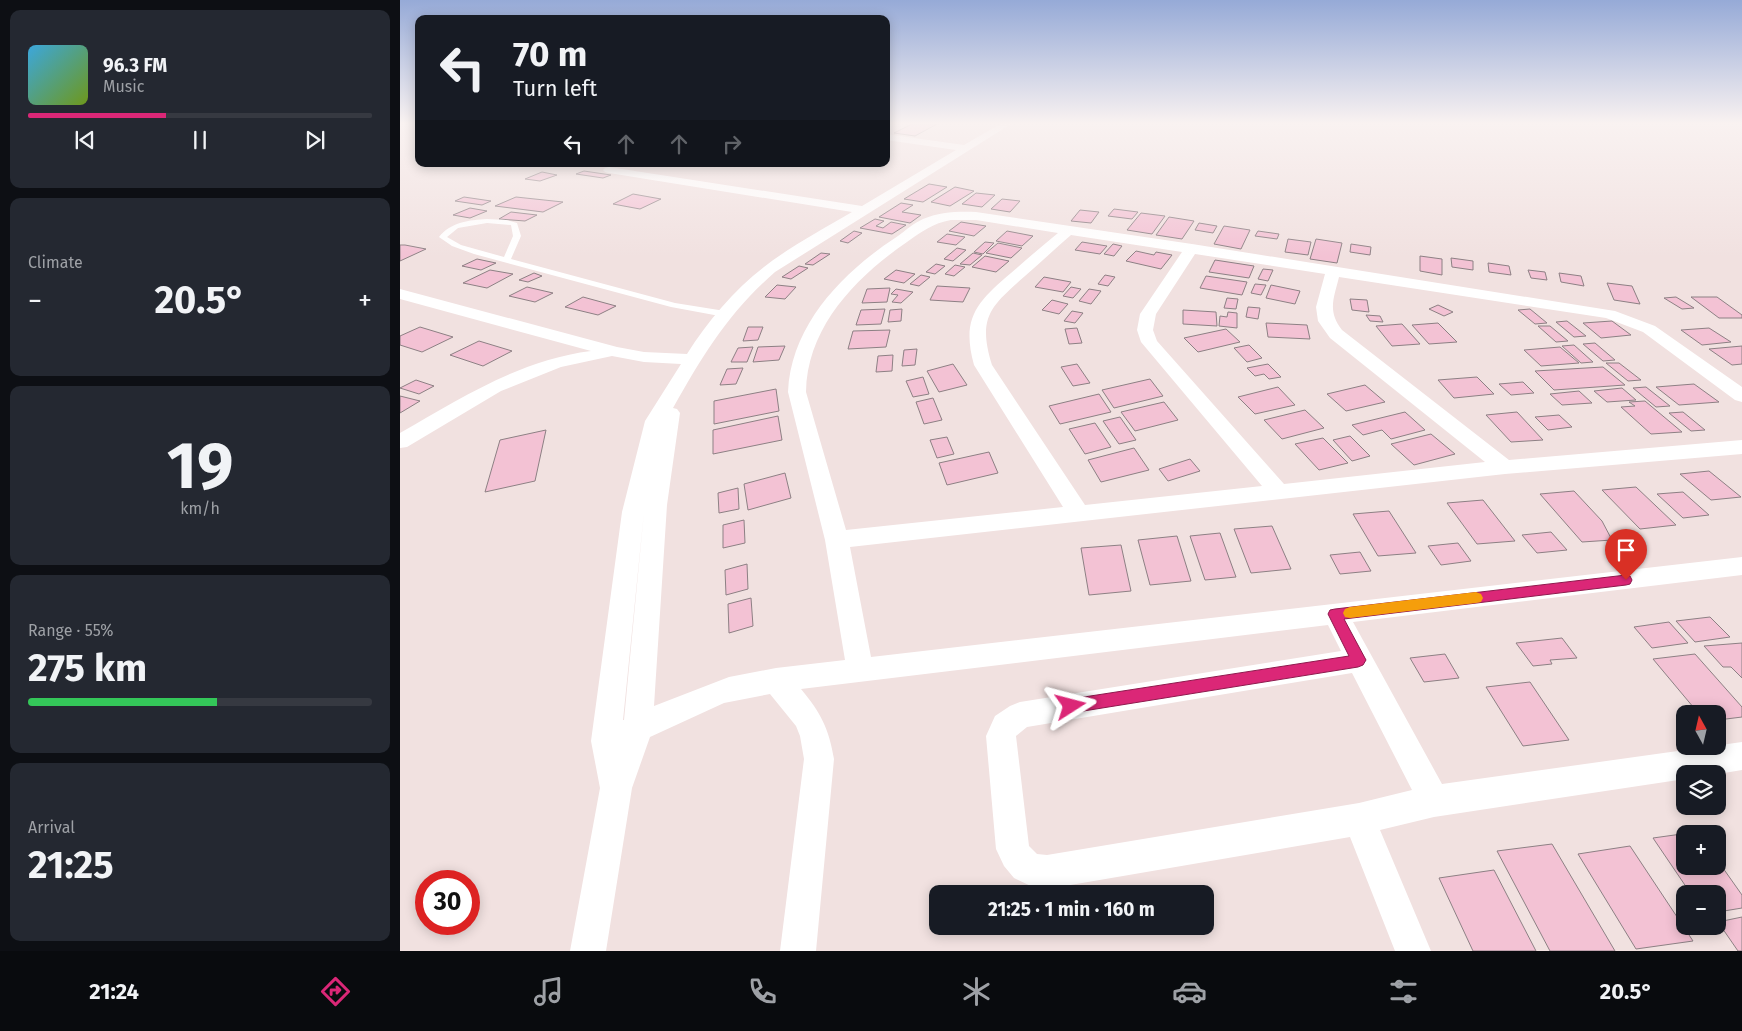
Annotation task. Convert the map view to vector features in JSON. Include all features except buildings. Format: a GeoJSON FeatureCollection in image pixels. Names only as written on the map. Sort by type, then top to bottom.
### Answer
{"type":"FeatureCollection","features":[{"type":"Feature","properties":{"kind":"street"},"geometry":{"type":"LineString","coordinates":[[616,788],[606,741],[633,512],[646,449],[655,421],[691,359],[725,314],[751,285],[770,269],[932,168]]}},
{"type":"Feature","properties":{"kind":"street"},"geometry":{"type":"LineString","coordinates":[[609,170],[865,210]]}},
{"type":"Feature","properties":{"kind":"street"},"geometry":{"type":"LineString","coordinates":[[860,670],[837,540],[797,392],[796,380],[810,338],[833,299],[865,266],[927,222],[938,218],[976,216],[1591,310],[1621,318],[1649,329],[1742,396]]}},
{"type":"Feature","properties":{"kind":"street"},"geometry":{"type":"LineString","coordinates":[[1069,230],[991,298],[982,310],[978,325],[977,343],[983,365],[1079,514]]}},
{"type":"Feature","properties":{"kind":"street"},"geometry":{"type":"LineString","coordinates":[[1192,248],[1148,314],[1145,330],[1149,342],[1280,492]]}},
{"type":"Feature","properties":{"kind":"street"},"geometry":{"type":"LineString","coordinates":[[1332,271],[1324,307],[1326,321],[1336,334],[1505,467]]}},
{"type":"Feature","properties":{"kind":"street"},"geometry":{"type":"LineString","coordinates":[[400,294],[616,352],[644,357],[691,359]]}},
{"type":"Feature","properties":{"kind":"street"},"geometry":{"type":"LineString","coordinates":[[400,442],[516,377],[568,359],[616,352]]}},
{"type":"Feature","properties":{"kind":"street"},"geometry":{"type":"LineString","coordinates":[[588,951],[616,788],[638,729],[656,505],[664,444],[674,390]]}},
{"type":"Feature","properties":{"kind":"street"},"geometry":{"type":"LineString","coordinates":[[837,540],[1505,467],[1742,447]]}},
{"type":"Feature","properties":{"kind":"street"},"geometry":{"type":"LineString","coordinates":[[606,741],[638,729],[689,704],[725,691],[776,680],[1742,566]]}},
{"type":"Feature","properties":{"kind":"street"},"geometry":{"type":"LineString","coordinates":[[1335,614],[1434,801]]}},
{"type":"Feature","properties":{"kind":"street"},"geometry":{"type":"LineString","coordinates":[[1358,660],[1020,715],[1005,726],[1001,736],[1012,850],[1024,866],[1035,872],[1046,872],[1359,819],[1434,801],[1742,756]]}},
{"type":"Feature","properties":{"kind":"street"},"geometry":{"type":"LineString","coordinates":[[776,680],[806,717],[815,734],[819,759],[798,951]]}},
{"type":"Feature","properties":{"kind":"street"},"geometry":{"type":"LineString","coordinates":[[1359,819],[1413,951]]}},
{"type":"Feature","properties":{"kind":"lane"},"geometry":{"type":"LineString","coordinates":[[507,260],[517,236],[514,223],[503,220],[478,221],[450,230],[444,234],[445,240],[452,244],[507,260],[674,305],[725,314]]}},
{"type":"Feature","properties":{"kind":"slow traffic"},"geometry":{"type":"LineString","coordinates":[[1350,613],[1476,598]]}},
{"type":"Feature","properties":{"kind":"route"},"geometry":{"type":"LineString","coordinates":[[1071,706],[1358,660],[1335,614],[1626,580]]}}]}
